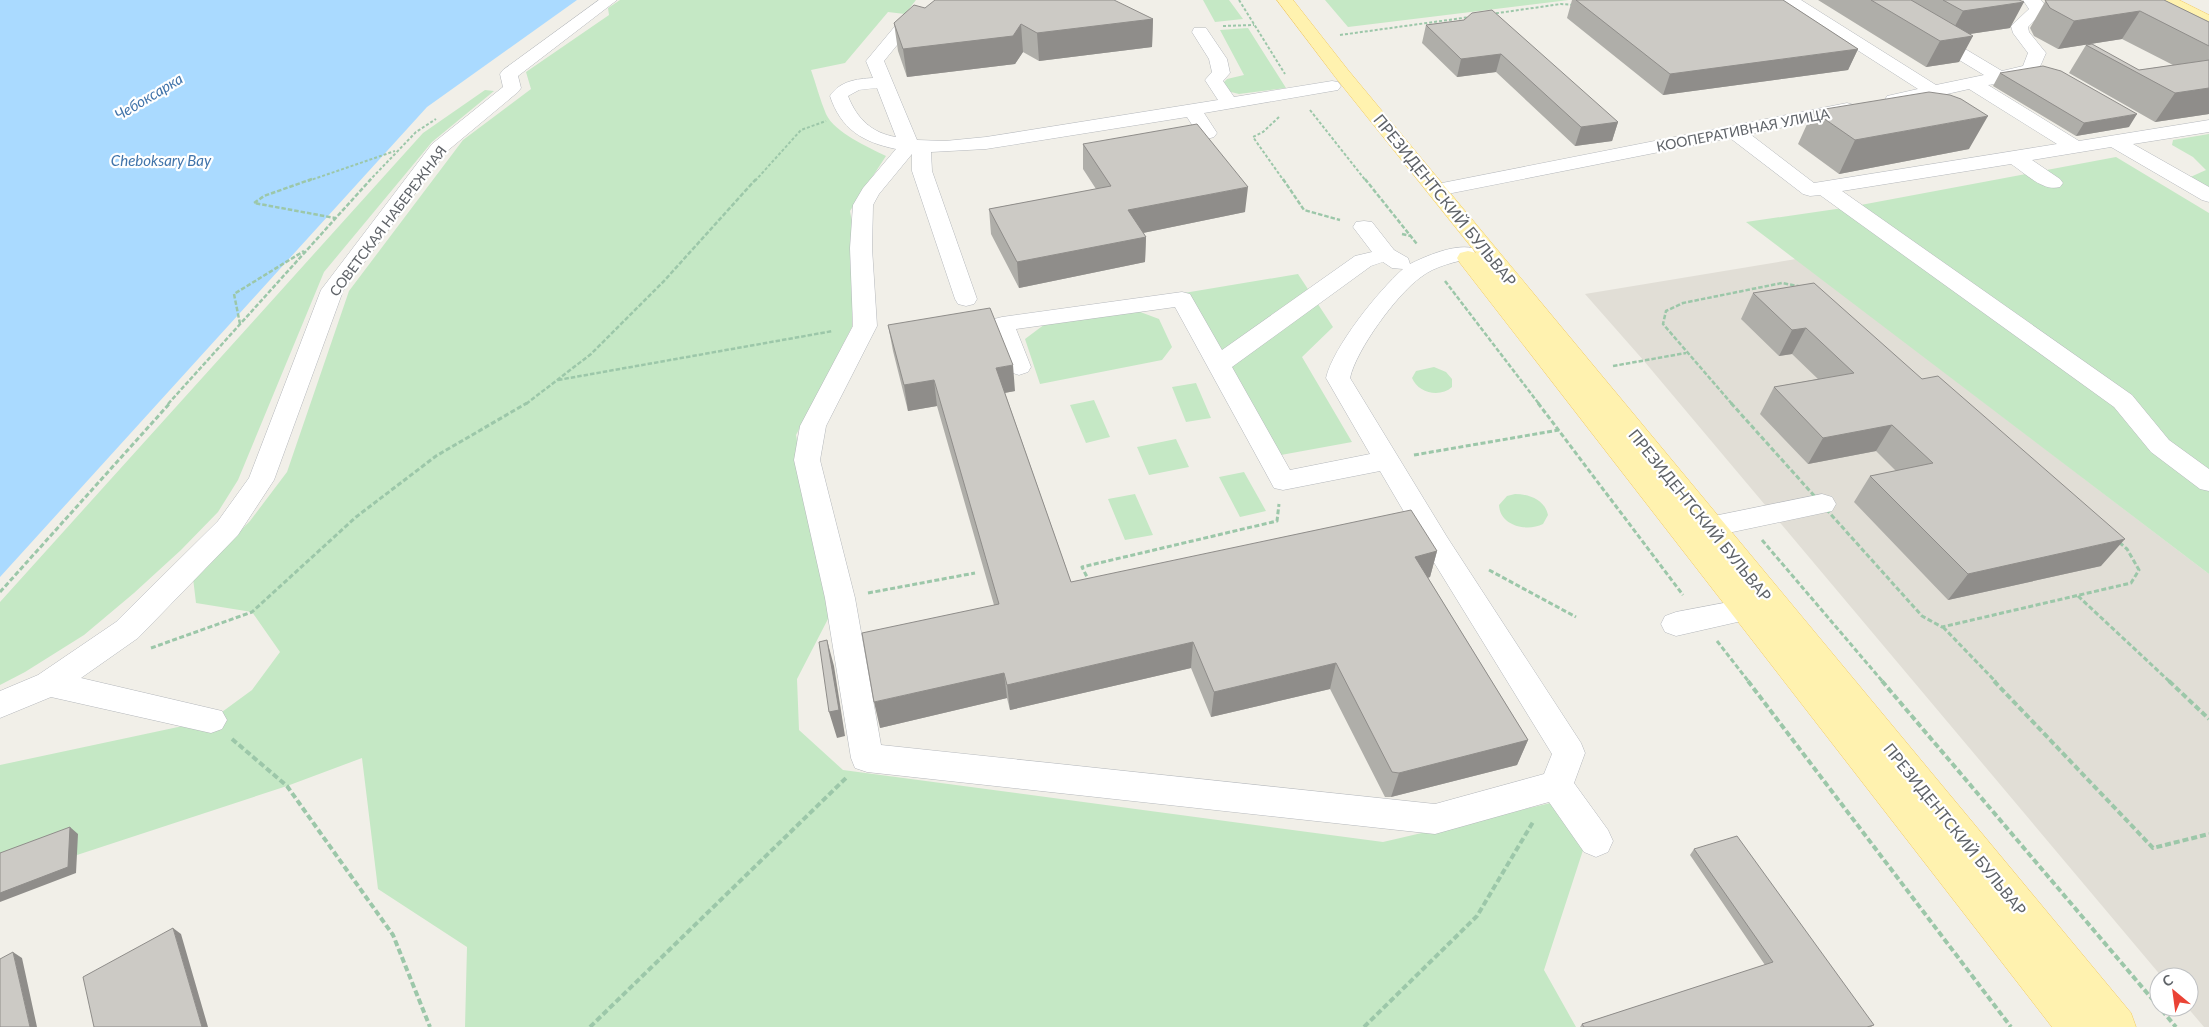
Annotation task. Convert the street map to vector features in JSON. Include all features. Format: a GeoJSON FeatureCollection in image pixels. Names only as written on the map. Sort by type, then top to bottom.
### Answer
{"type":"FeatureCollection","features":[{"type":"Feature","properties":{"kind":"main road","name":"ПРЕЗИДЕНТСКИЙ БУЛЬВАР"},"geometry":{"type":"LineString","coordinates":[[1268,0],[1341,85],[1427,191],[1745,610],[2076,1027]]}},
{"type":"Feature","properties":{"kind":"main road","name":"ПРЕЗИДЕНТСКИЙ БУЛЬВАР"},"geometry":{"type":"LineString","coordinates":[[1285,0],[1341,85]]}},
{"type":"Feature","properties":{"kind":"main road"},"geometry":{"type":"LineString","coordinates":[[2148,0],[2209,30]]}},
{"type":"Feature","properties":{"kind":"main road"},"geometry":{"type":"LineString","coordinates":[[2166,0],[2209,21]]}},
{"type":"Feature","properties":{"kind":"main road","name":"ПРЕЗИДЕНТСКИЙ БУЛЬВАР"},"geometry":{"type":"LineString","coordinates":[[1474,251],[1709,527],[2117,1027]]}},
{"type":"Feature","properties":{"kind":"street","name":"СОВЕТСКАЯ НАБЕРЕЖНАЯ"},"geometry":{"type":"LineString","coordinates":[[49,684],[127,630],[228,528],[261,480],[332,290],[439,148],[512,88],[509,74],[609,0]]}},
{"type":"Feature","properties":{"kind":"street"},"geometry":{"type":"LineString","coordinates":[[1790,0],[1934,92]]}},
{"type":"Feature","properties":{"kind":"street"},"geometry":{"type":"LineString","coordinates":[[1870,0],[1998,77]]}},
{"type":"Feature","properties":{"kind":"street"},"geometry":{"type":"LineString","coordinates":[[2031,0],[2037,5],[2037,10],[2019,26],[2021,34],[2037,52],[2030,69],[2049,74]]}},
{"type":"Feature","properties":{"kind":"street"},"geometry":{"type":"LineString","coordinates":[[912,17],[874,61],[915,145],[922,171],[966,299]]}},
{"type":"Feature","properties":{"kind":"street"},"geometry":{"type":"LineString","coordinates":[[1200,32],[1218,59],[1221,73],[1214,80],[1229,103]]}},
{"type":"Feature","properties":{"kind":"street","name":"КООПЕРАТИВНАЯ УЛИЦА"},"geometry":{"type":"LineString","coordinates":[[1427,191],[1934,92],[2030,69]]}},
{"type":"Feature","properties":{"kind":"street"},"geometry":{"type":"LineString","coordinates":[[877,83],[858,85],[842,91],[840,96],[847,116],[856,126],[868,134],[885,140],[915,145],[978,144],[1087,134],[1192,110],[1341,85]]}},
{"type":"Feature","properties":{"kind":"street"},"geometry":{"type":"LineString","coordinates":[[1972,83],[2075,147]]}},
{"type":"Feature","properties":{"kind":"street"},"geometry":{"type":"LineString","coordinates":[[1192,110],[1207,132]]}},
{"type":"Feature","properties":{"kind":"street"},"geometry":{"type":"LineString","coordinates":[[2134,120],[2158,134]]}},
{"type":"Feature","properties":{"kind":"street"},"geometry":{"type":"LineString","coordinates":[[1734,132],[1810,190],[2209,126]]}},
{"type":"Feature","properties":{"kind":"street"},"geometry":{"type":"LineString","coordinates":[[2114,141],[2209,196]]}},
{"type":"Feature","properties":{"kind":"street"},"geometry":{"type":"LineString","coordinates":[[915,145],[870,192],[863,205],[861,248],[865,326],[813,426],[807,460],[840,598],[867,758],[1435,819],[1556,784]]}},
{"type":"Feature","properties":{"kind":"street"},"geometry":{"type":"LineString","coordinates":[[2014,157],[2054,183]]}},
{"type":"Feature","properties":{"kind":"street"},"geometry":{"type":"LineString","coordinates":[[1824,188],[2123,401],[2160,446],[2209,482]]}},
{"type":"Feature","properties":{"kind":"street"},"geometry":{"type":"LineString","coordinates":[[1364,227],[1386,255],[1414,272]]}},
{"type":"Feature","properties":{"kind":"street"},"geometry":{"type":"LineString","coordinates":[[1474,251],[1431,263],[1414,272],[1394,289],[1341,364],[1338,378],[1437,544],[1569,753],[1556,784]]}},
{"type":"Feature","properties":{"kind":"street"},"geometry":{"type":"LineString","coordinates":[[1219,364],[1363,261],[1386,255]]}},
{"type":"Feature","properties":{"kind":"street"},"geometry":{"type":"LineString","coordinates":[[1019,367],[1002,324],[1182,299],[1283,481],[1387,460]]}},
{"type":"Feature","properties":{"kind":"street"},"geometry":{"type":"LineString","coordinates":[[1709,527],[1822,504]]}},
{"type":"Feature","properties":{"kind":"street"},"geometry":{"type":"LineString","coordinates":[[1676,624],[1745,610]]}},
{"type":"Feature","properties":{"kind":"street"},"geometry":{"type":"LineString","coordinates":[[0,705],[49,684],[211,720]]}},
{"type":"Feature","properties":{"kind":"street"},"geometry":{"type":"LineString","coordinates":[[1556,784],[1596,841]]}},
{"type":"Feature","properties":{"kind":"path"},"geometry":{"type":"LineString","coordinates":[[1239,0],[1289,79]]}},
{"type":"Feature","properties":{"kind":"path"},"geometry":{"type":"LineString","coordinates":[[1484,15],[1561,4],[1580,5]]}},
{"type":"Feature","properties":{"kind":"path"},"geometry":{"type":"LineString","coordinates":[[1340,35],[1474,16]]}},
{"type":"Feature","properties":{"kind":"path"},"geometry":{"type":"LineString","coordinates":[[1217,26],[1255,24]]}},
{"type":"Feature","properties":{"kind":"path"},"geometry":{"type":"LineString","coordinates":[[1308,107],[1420,248]]}},
{"type":"Feature","properties":{"kind":"path"},"geometry":{"type":"LineString","coordinates":[[1282,113],[1263,132],[1253,137],[1304,210],[1364,227],[1411,236]]}},
{"type":"Feature","properties":{"kind":"path"},"geometry":{"type":"LineString","coordinates":[[252,612],[356,517],[436,456],[526,405],[591,354],[664,281],[801,130],[847,116]]}},
{"type":"Feature","properties":{"kind":"path"},"geometry":{"type":"LineString","coordinates":[[0,592],[397,150],[416,132],[438,117]]}},
{"type":"Feature","properties":{"kind":"path"},"geometry":{"type":"LineString","coordinates":[[336,218],[254,203],[264,196],[397,150]]}},
{"type":"Feature","properties":{"kind":"path"},"geometry":{"type":"LineString","coordinates":[[240,325],[234,294],[308,248]]}},
{"type":"Feature","properties":{"kind":"path"},"geometry":{"type":"LineString","coordinates":[[1443,279],[1684,596]]}},
{"type":"Feature","properties":{"kind":"path"},"geometry":{"type":"LineString","coordinates":[[1942,627],[2132,583],[2139,570],[2127,549],[1950,400],[1904,368],[1819,295],[1803,287],[1782,283],[1683,303],[1666,311],[1663,324],[1686,353],[1922,616],[1942,627],[2153,848],[2209,834]]}},
{"type":"Feature","properties":{"kind":"path"},"geometry":{"type":"LineString","coordinates":[[557,380],[865,326]]}},
{"type":"Feature","properties":{"kind":"path"},"geometry":{"type":"LineString","coordinates":[[1606,367],[1686,353]]}},
{"type":"Feature","properties":{"kind":"path"},"geometry":{"type":"LineString","coordinates":[[1387,460],[1559,430]]}},
{"type":"Feature","properties":{"kind":"path"},"geometry":{"type":"LineString","coordinates":[[1093,589],[1082,566],[1277,521],[1283,481]]}},
{"type":"Feature","properties":{"kind":"path"},"geometry":{"type":"LineString","coordinates":[[1756,534],[2176,1027]]}},
{"type":"Feature","properties":{"kind":"path"},"geometry":{"type":"LineString","coordinates":[[1481,566],[1576,617]]}},
{"type":"Feature","properties":{"kind":"path"},"geometry":{"type":"LineString","coordinates":[[840,598],[975,573]]}},
{"type":"Feature","properties":{"kind":"path"},"geometry":{"type":"LineString","coordinates":[[2078,595],[2209,719]]}},
{"type":"Feature","properties":{"kind":"path"},"geometry":{"type":"LineString","coordinates":[[1712,635],[2011,1027]]}},
{"type":"Feature","properties":{"kind":"path"},"geometry":{"type":"LineString","coordinates":[[211,720],[286,786],[393,935],[430,1027]]}},
{"type":"Feature","properties":{"kind":"path"},"geometry":{"type":"LineString","coordinates":[[590,1027],[867,758]]}},
{"type":"Feature","properties":{"kind":"path"},"geometry":{"type":"LineString","coordinates":[[1364,1027],[1477,916],[1556,784]]}},
{"type":"Feature","properties":{"kind":"shaded area"},"geometry":{"type":"Polygon","coordinates":[[[1796,259],[2209,574],[2209,1027],[2204,1027],[2196,1017],[2199,1017],[2199,967],[2154,967],[1644,361],[1585,294],[1796,259]]]}},
{"type":"Feature","properties":{"kind":"green space"},"geometry":{"type":"Polygon","coordinates":[[[620,0],[916,0],[905,14],[888,12],[845,63],[811,70],[830,121],[861,144],[886,156],[850,211],[853,228],[852,327],[796,435],[829,617],[797,679],[799,730],[843,770],[1383,842],[1555,802],[1585,844],[1544,970],[1576,1027],[465,1027],[467,947],[378,889],[362,758],[287,786],[77,855],[77,834],[0,862],[0,765],[211,720],[252,690],[280,652],[252,612],[196,603],[193,578],[250,521],[287,472],[349,291],[463,140],[531,89],[526,72],[609,15],[608,8],[620,0]]]}},
{"type":"Feature","properties":{"kind":"green space"},"geometry":{"type":"Polygon","coordinates":[[[1203,0],[1229,0],[1243,19],[1215,22],[1203,0]]]}},
{"type":"Feature","properties":{"kind":"green space"},"geometry":{"type":"Polygon","coordinates":[[[1325,0],[1569,0],[1348,27],[1325,0]]]}},
{"type":"Feature","properties":{"kind":"green space"},"geometry":{"type":"Polygon","coordinates":[[[1248,28],[1286,88],[1239,94],[1231,92],[1221,85],[1227,79],[1244,75],[1220,30],[1248,28]]]}},
{"type":"Feature","properties":{"kind":"green space"},"geometry":{"type":"Polygon","coordinates":[[[485,90],[494,91],[432,142],[324,272],[238,480],[218,512],[181,550],[84,635],[25,672],[0,685],[0,602],[423,133],[485,90]]]}},
{"type":"Feature","properties":{"kind":"green space"},"geometry":{"type":"Polygon","coordinates":[[[2209,134],[2209,193],[2186,179],[2206,170],[2193,157],[2172,145],[2173,140],[2209,134]]]}},
{"type":"Feature","properties":{"kind":"green space"},"geometry":{"type":"Polygon","coordinates":[[[2116,157],[2209,213],[2209,574],[1746,222],[1850,207],[2116,157]]]}},
{"type":"Feature","properties":{"kind":"green space"},"geometry":{"type":"Polygon","coordinates":[[[1298,274],[1333,327],[1302,357],[1352,442],[1270,457],[1184,293],[1298,274]]]}},
{"type":"Feature","properties":{"kind":"green space"},"geometry":{"type":"Polygon","coordinates":[[[1135,310],[1159,319],[1172,347],[1162,360],[1040,384],[1025,339],[1045,324],[1135,310]]]}},
{"type":"Feature","properties":{"kind":"green space"},"geometry":{"type":"Polygon","coordinates":[[[1434,367],[1446,372],[1452,379],[1452,387],[1436,393],[1424,390],[1415,383],[1412,378],[1416,371],[1434,367]]]}},
{"type":"Feature","properties":{"kind":"green space"},"geometry":{"type":"Polygon","coordinates":[[[1196,383],[1211,418],[1186,422],[1172,387],[1196,383]]]}},
{"type":"Feature","properties":{"kind":"green space"},"geometry":{"type":"Polygon","coordinates":[[[1094,400],[1110,437],[1086,443],[1070,405],[1094,400]]]}},
{"type":"Feature","properties":{"kind":"green space"},"geometry":{"type":"Polygon","coordinates":[[[1176,439],[1189,467],[1149,475],[1137,447],[1176,439]]]}},
{"type":"Feature","properties":{"kind":"green space"},"geometry":{"type":"Polygon","coordinates":[[[1244,472],[1266,511],[1240,517],[1219,477],[1244,472]]]}},
{"type":"Feature","properties":{"kind":"green space"},"geometry":{"type":"Polygon","coordinates":[[[1135,494],[1153,535],[1125,540],[1108,499],[1135,494]]]}},
{"type":"Feature","properties":{"kind":"green space"},"geometry":{"type":"Polygon","coordinates":[[[1515,494],[1526,495],[1544,505],[1548,515],[1543,524],[1522,527],[1504,518],[1499,505],[1507,496],[1515,494]]]}},
{"type":"Feature","properties":{"kind":"water","name":"Cheboksary Bay"},"geometry":{"type":"Polygon","coordinates":[[[0,0],[577,0],[427,107],[0,577],[0,0]]]}},
{"type":"Feature","properties":{"kind":"building"},"geometry":{"type":"Polygon","coordinates":[[[935,0],[1114,0],[1153,19],[1037,33],[1021,24],[1013,36],[903,49],[894,23],[914,5],[925,8],[935,0]]]}},
{"type":"Feature","properties":{"kind":"building"},"geometry":{"type":"Polygon","coordinates":[[[1576,0],[1783,0],[1858,49],[1670,74],[1576,0]]]}},
{"type":"Feature","properties":{"kind":"building"},"geometry":{"type":"Polygon","coordinates":[[[1871,0],[1911,0],[1973,36],[1940,41],[1871,0]]]}},
{"type":"Feature","properties":{"kind":"building"},"geometry":{"type":"Polygon","coordinates":[[[1943,0],[2019,0],[2024,2],[1963,11],[1943,0]]]}},
{"type":"Feature","properties":{"kind":"building"},"geometry":{"type":"Polygon","coordinates":[[[2045,0],[2164,0],[2209,22],[2209,46],[2140,11],[2074,21],[2050,8],[2045,0]]]}},
{"type":"Feature","properties":{"kind":"building"},"geometry":{"type":"Polygon","coordinates":[[[1492,10],[1618,122],[1581,127],[1501,54],[1461,59],[1426,25],[1464,20],[1472,13],[1492,10]]]}},
{"type":"Feature","properties":{"kind":"building"},"geometry":{"type":"Polygon","coordinates":[[[2092,44],[2139,70],[2209,60],[2209,88],[2175,93],[2086,45],[2092,44]]]}},
{"type":"Feature","properties":{"kind":"building"},"geometry":{"type":"Polygon","coordinates":[[[2043,66],[2061,71],[2137,114],[2084,123],[2000,73],[2043,66]]]}},
{"type":"Feature","properties":{"kind":"building"},"geometry":{"type":"Polygon","coordinates":[[[1929,92],[1950,95],[1961,99],[1988,116],[1855,140],[1813,111],[1929,92]]]}},
{"type":"Feature","properties":{"kind":"building"},"geometry":{"type":"Polygon","coordinates":[[[1197,124],[1248,187],[1128,210],[1146,237],[1017,262],[989,209],[1111,186],[1083,144],[1197,124]]]}},
{"type":"Feature","properties":{"kind":"building"},"geometry":{"type":"Polygon","coordinates":[[[1814,283],[1922,379],[1938,376],[2125,539],[1968,574],[1870,476],[1933,463],[1892,425],[1823,438],[1774,387],[1854,373],[1806,328],[1792,330],[1753,293],[1814,283]]]}},
{"type":"Feature","properties":{"kind":"building"},"geometry":{"type":"Polygon","coordinates":[[[990,308],[1013,365],[996,368],[1071,582],[1411,510],[1437,551],[1415,557],[1528,740],[1399,773],[1392,772],[1336,663],[1214,692],[1193,642],[1007,685],[1004,673],[874,702],[862,633],[999,604],[934,380],[904,385],[888,325],[990,308]]]}},
{"type":"Feature","properties":{"kind":"building"},"geometry":{"type":"Polygon","coordinates":[[[827,640],[839,710],[829,712],[819,642],[827,640]]]}},
{"type":"Feature","properties":{"kind":"building"},"geometry":{"type":"Polygon","coordinates":[[[70,827],[68,867],[0,893],[0,853],[70,827]]]}},
{"type":"Feature","properties":{"kind":"building"},"geometry":{"type":"Polygon","coordinates":[[[1737,836],[1874,1025],[1867,1027],[1584,1027],[1582,1024],[1773,962],[1694,849],[1737,836]]]}},
{"type":"Feature","properties":{"kind":"building"},"geometry":{"type":"Polygon","coordinates":[[[173,928],[202,1027],[94,1027],[83,977],[173,928]]]}},
{"type":"Feature","properties":{"kind":"building"},"geometry":{"type":"Polygon","coordinates":[[[13,952],[30,1027],[0,1027],[0,959],[13,952]]]}},
{"type":"Feature","properties":{"kind":"water label","name":"Чебоксарка"},"geometry":{"type":"Point","coordinates":[149,97]}}]}
